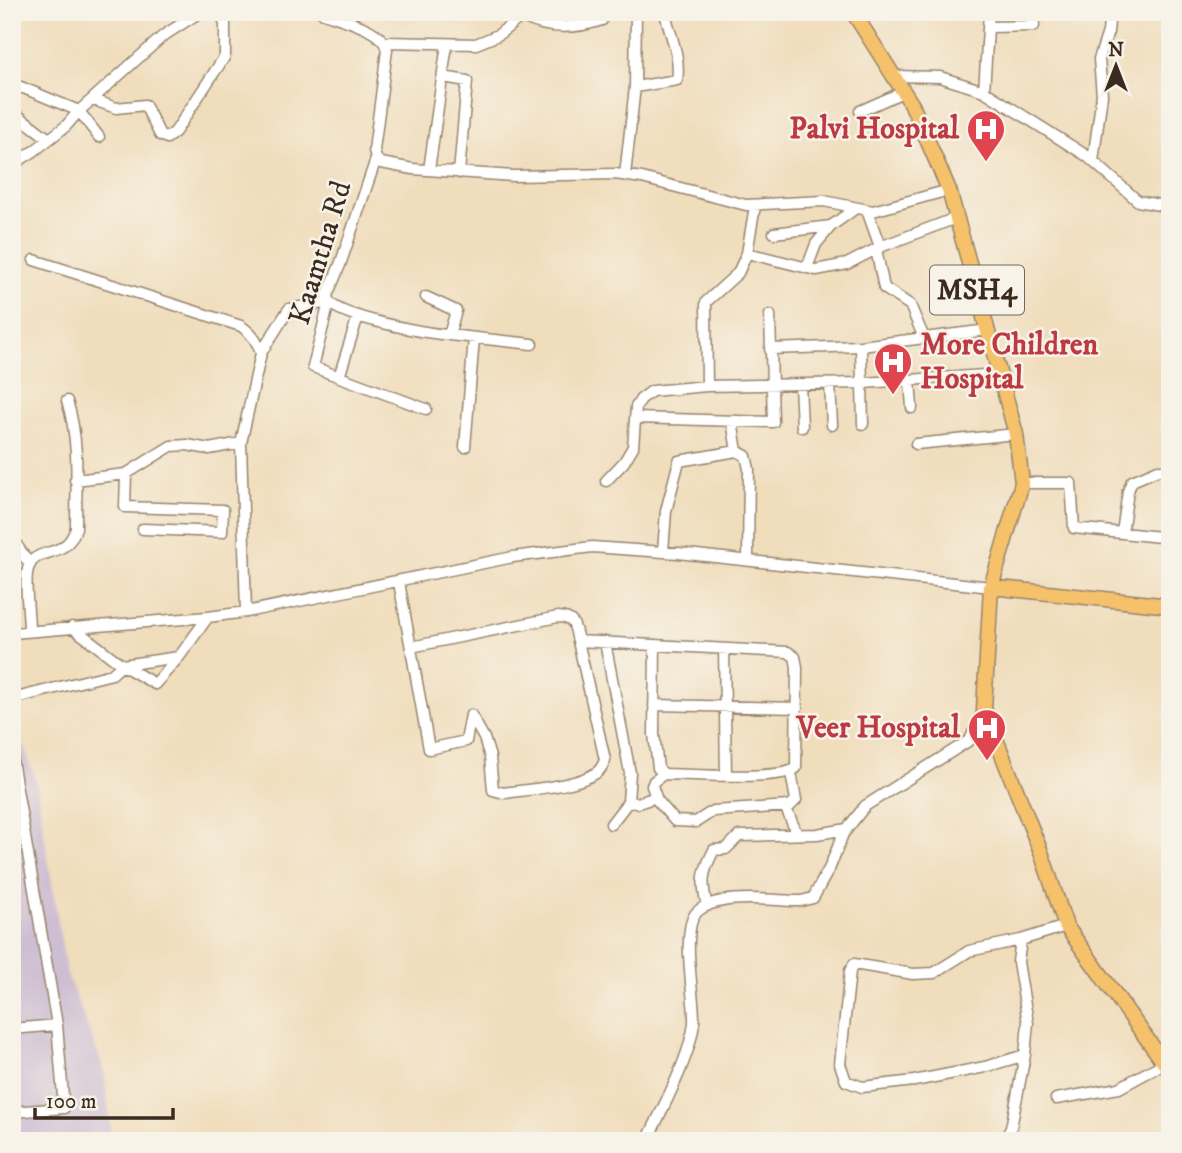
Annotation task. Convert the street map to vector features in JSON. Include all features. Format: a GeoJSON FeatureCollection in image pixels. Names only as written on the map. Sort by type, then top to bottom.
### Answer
{"type":"FeatureCollection","features":[{"type":"Feature","properties":{"kind":"main road","name":"MSH4"},"geometry":{"type":"LineString","coordinates":[[853,12],[912,105],[949,190],[1016,434],[1022,482],[990,587],[984,709],[1042,855],[1066,926],[1168,1065]]}},
{"type":"Feature","properties":{"kind":"main road"},"geometry":{"type":"LineString","coordinates":[[990,587],[1170,606]]}},
{"type":"Feature","properties":{"kind":"street"},"geometry":{"type":"LineString","coordinates":[[12,165],[49,139],[163,36],[200,12]]}},
{"type":"Feature","properties":{"kind":"street"},"geometry":{"type":"LineString","coordinates":[[94,100],[116,108],[145,105],[160,135],[167,138],[175,132],[225,56],[225,24],[220,12]]}},
{"type":"Feature","properties":{"kind":"street"},"geometry":{"type":"LineString","coordinates":[[321,12],[378,34],[386,42],[447,44],[476,44],[498,35],[525,15],[548,28],[592,23],[602,20],[605,12]]}},
{"type":"Feature","properties":{"kind":"street"},"geometry":{"type":"LineString","coordinates":[[625,175],[635,88],[636,12]]}},
{"type":"Feature","properties":{"kind":"street"},"geometry":{"type":"LineString","coordinates":[[635,88],[677,80],[679,70],[676,47],[665,12]]}},
{"type":"Feature","properties":{"kind":"street"},"geometry":{"type":"LineString","coordinates":[[984,91],[989,12]]}},
{"type":"Feature","properties":{"kind":"street"},"geometry":{"type":"LineString","coordinates":[[989,27],[1034,26],[1033,12]]}},
{"type":"Feature","properties":{"kind":"street"},"geometry":{"type":"LineString","coordinates":[[1093,161],[1102,95],[1099,59],[1108,32],[1110,12]]}},
{"type":"Feature","properties":{"kind":"street","name":"Kaamtha Rd"},"geometry":{"type":"LineString","coordinates":[[386,42],[374,150],[376,159],[327,296],[329,302],[313,367],[426,409]]}},
{"type":"Feature","properties":{"kind":"street"},"geometry":{"type":"LineString","coordinates":[[429,170],[447,44]]}},
{"type":"Feature","properties":{"kind":"street"},"geometry":{"type":"LineString","coordinates":[[893,76],[940,76],[984,91],[1093,161],[1138,201],[1170,207]]}},
{"type":"Feature","properties":{"kind":"street"},"geometry":{"type":"LineString","coordinates":[[443,77],[467,81],[459,173]]}},
{"type":"Feature","properties":{"kind":"street"},"geometry":{"type":"LineString","coordinates":[[49,139],[13,106],[18,87],[79,111],[99,137]]}},
{"type":"Feature","properties":{"kind":"street"},"geometry":{"type":"LineString","coordinates":[[860,111],[903,92]]}},
{"type":"Feature","properties":{"kind":"street"},"geometry":{"type":"LineString","coordinates":[[376,159],[380,163],[459,173],[513,176],[625,175],[722,201],[755,205],[824,201],[862,209],[886,208],[949,190]]}},
{"type":"Feature","properties":{"kind":"street"},"geometry":{"type":"LineString","coordinates":[[707,386],[704,311],[706,302],[738,273],[747,253],[755,205]]}},
{"type":"Feature","properties":{"kind":"street"},"geometry":{"type":"LineString","coordinates":[[807,268],[816,244],[831,226],[862,209]]}},
{"type":"Feature","properties":{"kind":"street"},"geometry":{"type":"LineString","coordinates":[[862,209],[878,248],[884,288],[910,305],[924,338]]}},
{"type":"Feature","properties":{"kind":"street"},"geometry":{"type":"LineString","coordinates":[[747,253],[816,270],[847,264],[878,248],[956,218]]}},
{"type":"Feature","properties":{"kind":"street"},"geometry":{"type":"LineString","coordinates":[[774,233],[831,226]]}},
{"type":"Feature","properties":{"kind":"street"},"geometry":{"type":"LineString","coordinates":[[34,260],[241,326],[251,333],[261,353]]}},
{"type":"Feature","properties":{"kind":"street"},"geometry":{"type":"LineString","coordinates":[[426,297],[456,311],[449,335]]}},
{"type":"Feature","properties":{"kind":"street"},"geometry":{"type":"LineString","coordinates":[[246,612],[241,443],[261,353],[289,309],[329,302],[333,307],[358,316],[425,333],[532,344]]}},
{"type":"Feature","properties":{"kind":"street"},"geometry":{"type":"LineString","coordinates":[[339,377],[358,316]]}},
{"type":"Feature","properties":{"kind":"street"},"geometry":{"type":"LineString","coordinates":[[635,418],[773,422],[770,316]]}},
{"type":"Feature","properties":{"kind":"street"},"geometry":{"type":"LineString","coordinates":[[770,349],[861,346],[988,330]]}},
{"type":"Feature","properties":{"kind":"street"},"geometry":{"type":"LineString","coordinates":[[465,447],[474,338]]}},
{"type":"Feature","properties":{"kind":"street"},"geometry":{"type":"LineString","coordinates":[[861,346],[863,424]]}},
{"type":"Feature","properties":{"kind":"street"},"geometry":{"type":"LineString","coordinates":[[606,481],[634,447],[636,407],[646,394],[707,386],[863,383],[1000,374]]}},
{"type":"Feature","properties":{"kind":"street"},"geometry":{"type":"LineString","coordinates":[[910,380],[912,408]]}},
{"type":"Feature","properties":{"kind":"street"},"geometry":{"type":"LineString","coordinates":[[800,384],[802,427]]}},
{"type":"Feature","properties":{"kind":"street"},"geometry":{"type":"LineString","coordinates":[[830,384],[832,425]]}},
{"type":"Feature","properties":{"kind":"street"},"geometry":{"type":"LineString","coordinates":[[29,630],[27,574],[30,565],[43,554],[62,550],[73,538],[76,528],[71,419],[67,401]]}},
{"type":"Feature","properties":{"kind":"street"},"geometry":{"type":"LineString","coordinates":[[732,421],[737,451]]}},
{"type":"Feature","properties":{"kind":"street"},"geometry":{"type":"LineString","coordinates":[[916,444],[1016,434]]}},
{"type":"Feature","properties":{"kind":"street"},"geometry":{"type":"LineString","coordinates":[[75,480],[126,474],[171,446],[187,445],[209,449],[241,443]]}},
{"type":"Feature","properties":{"kind":"street"},"geometry":{"type":"LineString","coordinates":[[663,552],[666,511],[678,461],[737,451],[746,456],[749,469],[748,560]]}},
{"type":"Feature","properties":{"kind":"street"},"geometry":{"type":"LineString","coordinates":[[1122,533],[1132,481],[1158,470],[1170,471]]}},
{"type":"Feature","properties":{"kind":"street"},"geometry":{"type":"LineString","coordinates":[[126,474],[125,507],[242,511]]}},
{"type":"Feature","properties":{"kind":"street"},"geometry":{"type":"LineString","coordinates":[[1022,482],[1070,483],[1074,528],[1170,538]]}},
{"type":"Feature","properties":{"kind":"street"},"geometry":{"type":"LineString","coordinates":[[144,529],[222,532],[223,510]]}},
{"type":"Feature","properties":{"kind":"street"},"geometry":{"type":"LineString","coordinates":[[12,538],[30,565]]}},
{"type":"Feature","properties":{"kind":"street"},"geometry":{"type":"LineString","coordinates":[[12,633],[246,612],[513,557],[592,547],[748,560],[990,587]]}},
{"type":"Feature","properties":{"kind":"street"},"geometry":{"type":"LineString","coordinates":[[399,582],[429,748],[466,741],[471,715],[484,738],[490,757],[490,778],[494,790],[504,793],[569,782],[595,774],[601,768],[605,760],[578,640],[573,622],[568,618],[558,617],[455,636],[411,647]]}},
{"type":"Feature","properties":{"kind":"street"},"geometry":{"type":"LineString","coordinates":[[72,627],[122,665],[155,684],[208,617]]}},
{"type":"Feature","properties":{"kind":"street"},"geometry":{"type":"LineString","coordinates":[[578,640],[788,652],[795,657],[796,768],[791,773],[664,774],[654,781],[652,786],[656,797],[675,821],[696,822],[713,811],[790,806],[796,800],[791,773]]}},
{"type":"Feature","properties":{"kind":"street"},"geometry":{"type":"LineString","coordinates":[[605,642],[630,773],[628,802],[611,824]]}},
{"type":"Feature","properties":{"kind":"street"},"geometry":{"type":"LineString","coordinates":[[655,645],[657,768],[664,774]]}},
{"type":"Feature","properties":{"kind":"street"},"geometry":{"type":"LineString","coordinates":[[724,649],[726,775]]}},
{"type":"Feature","properties":{"kind":"street"},"geometry":{"type":"LineString","coordinates":[[12,699],[112,674],[122,665],[179,657]]}},
{"type":"Feature","properties":{"kind":"street"},"geometry":{"type":"LineString","coordinates":[[654,705],[797,708]]}},
{"type":"Feature","properties":{"kind":"street"},"geometry":{"type":"LineString","coordinates":[[647,1141],[686,1053],[694,1024],[689,929],[694,914],[722,901],[801,901],[813,898],[847,829],[865,806],[970,740],[984,709]]}},
{"type":"Feature","properties":{"kind":"street"},"geometry":{"type":"LineString","coordinates":[[12,760],[57,1025],[64,1108],[12,1112]]}},
{"type":"Feature","properties":{"kind":"street"},"geometry":{"type":"LineString","coordinates":[[628,802],[638,803],[656,797]]}},
{"type":"Feature","properties":{"kind":"street"},"geometry":{"type":"LineString","coordinates":[[785,806],[797,834]]}},
{"type":"Feature","properties":{"kind":"street"},"geometry":{"type":"LineString","coordinates":[[707,906],[702,884],[704,869],[714,850],[726,849],[739,836],[817,834],[847,829]]}},
{"type":"Feature","properties":{"kind":"street"},"geometry":{"type":"LineString","coordinates":[[1025,1055],[985,1067],[862,1087],[846,1081],[840,1064],[850,971],[854,964],[913,974],[934,973],[970,951],[1021,940],[1066,926]]}},
{"type":"Feature","properties":{"kind":"street"},"geometry":{"type":"LineString","coordinates":[[1004,1141],[1011,1128],[1025,1055],[1028,1023],[1018,962],[1021,940]]}},
{"type":"Feature","properties":{"kind":"street"},"geometry":{"type":"LineString","coordinates":[[12,1029],[57,1025]]}},
{"type":"Feature","properties":{"kind":"street"},"geometry":{"type":"LineString","coordinates":[[1056,1100],[1119,1088],[1168,1065]]}},
{"type":"Feature","properties":{"kind":"shaded area"},"geometry":{"type":"Polygon","coordinates":[[[12,713],[36,782],[66,972],[104,1069],[112,1141],[12,1141],[12,713]]]}},
{"type":"Feature","properties":{"kind":"place","name":"Palvi Hospital"},"geometry":{"type":"Point","coordinates":[986,163]}},
{"type":"Feature","properties":{"kind":"place","name":"More Children Hospital"},"geometry":{"type":"Point","coordinates":[893,396]}},
{"type":"Feature","properties":{"kind":"place","name":"Veer Hospital"},"geometry":{"type":"Point","coordinates":[987,762]}}]}
